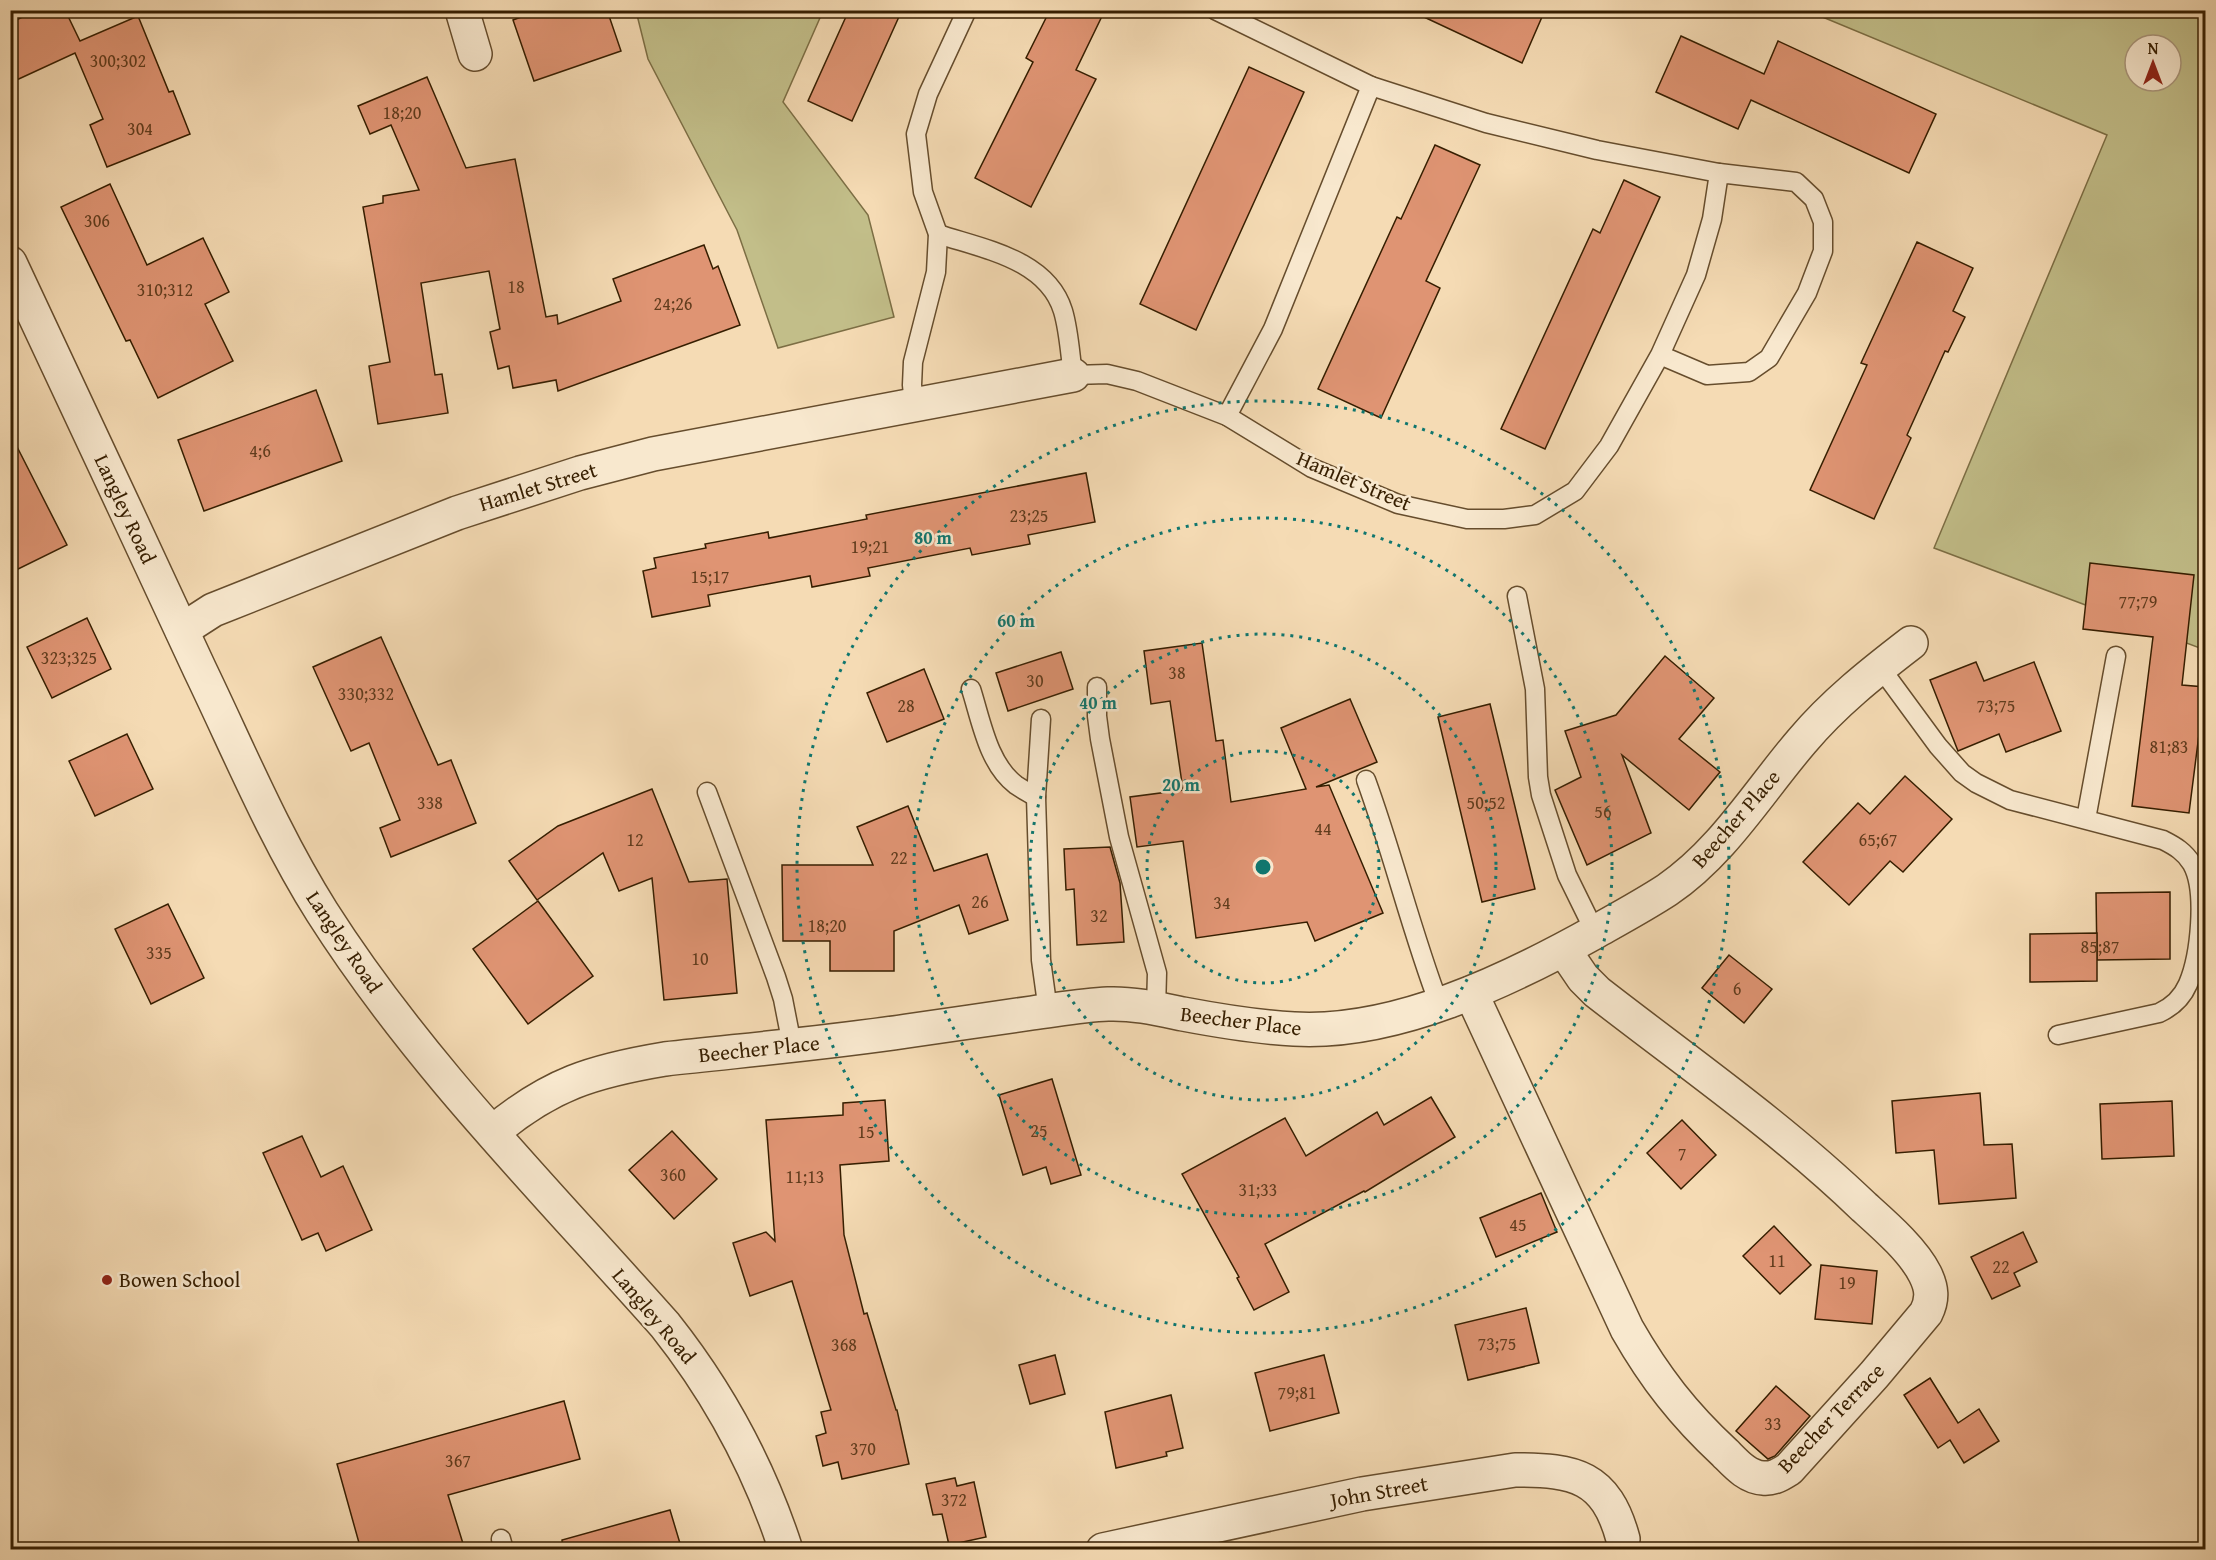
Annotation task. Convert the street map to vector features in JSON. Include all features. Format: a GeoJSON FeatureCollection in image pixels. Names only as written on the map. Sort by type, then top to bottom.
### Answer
{"type":"FeatureCollection","features":[{"type":"Feature","properties":{"kind":"street"},"geometry":{"type":"LineString","coordinates":[[462,10],[476,54]]}},
{"type":"Feature","properties":{"kind":"street","name":"Langley Road"},"geometry":{"type":"LineString","coordinates":[[10,263],[273,822],[321,911],[404,1029],[665,1325],[694,1362],[730,1419],[747,1453],[765,1492],[786,1550]]}},
{"type":"Feature","properties":{"kind":"street","name":"Hamlet Street"},"geometry":{"type":"LineString","coordinates":[[182,630],[224,605],[465,510],[548,482],[653,454],[1073,375]]}},
{"type":"Feature","properties":{"kind":"street","name":"Beecher Place"},"geometry":{"type":"LineString","coordinates":[[493,1132],[546,1094],[573,1080],[665,1059],[871,1037],[1107,1004],[1156,1009],[1244,1025],[1323,1030],[1383,1020],[1471,993],[1564,950],[1642,906],[1699,866],[1824,717],[1846,694],[1911,643]]}},
{"type":"Feature","properties":{"kind":"street","name":"Beecher Terrace"},"geometry":{"type":"LineString","coordinates":[[1471,993],[1627,1329],[1645,1360],[1666,1391],[1740,1468],[1750,1475],[1764,1479],[1777,1477],[1789,1469],[1848,1405],[1926,1313],[1931,1303],[1932,1292],[1929,1282],[1914,1258],[1832,1176],[1597,992],[1583,978],[1564,950]]}},
{"type":"Feature","properties":{"kind":"street","name":"John Street"},"geometry":{"type":"LineString","coordinates":[[1103,1550],[1362,1494],[1515,1470],[1540,1470],[1563,1474],[1583,1480],[1597,1488],[1608,1501],[1618,1519],[1623,1539]]}},
{"type":"Feature","properties":{"kind":"lane"},"geometry":{"type":"LineString","coordinates":[[914,404],[913,362],[936,272],[938,234],[923,192],[916,134],[928,94],[967,10]]}},
{"type":"Feature","properties":{"kind":"lane"},"geometry":{"type":"LineString","coordinates":[[1215,10],[1371,87],[1486,123],[1597,150],[1719,172],[1796,182],[1814,199],[1823,222],[1822,251],[1807,293],[1769,358],[1749,372],[1707,375],[1660,355]]}},
{"type":"Feature","properties":{"kind":"lane"},"geometry":{"type":"LineString","coordinates":[[1227,416],[1273,329],[1371,87]]}},
{"type":"Feature","properties":{"kind":"lane","name":"Hamlet Street"},"geometry":{"type":"LineString","coordinates":[[1073,375],[1107,374],[1137,381],[1227,416],[1312,468],[1398,504],[1467,519],[1504,519],[1535,515],[1575,491],[1609,446],[1660,355],[1696,275],[1712,219],[1719,172]]}},
{"type":"Feature","properties":{"kind":"lane"},"geometry":{"type":"LineString","coordinates":[[938,234],[1014,259],[1038,273],[1053,289],[1063,309],[1073,375]]}},
{"type":"Feature","properties":{"kind":"lane"},"geometry":{"type":"LineString","coordinates":[[1517,596],[1535,689],[1538,777],[1541,795],[1567,875],[1595,932]]}},
{"type":"Feature","properties":{"kind":"lane"},"geometry":{"type":"LineString","coordinates":[[2086,819],[2116,656]]}},
{"type":"Feature","properties":{"kind":"lane"},"geometry":{"type":"LineString","coordinates":[[1880,667],[1938,746],[1969,778],[1990,792],[2010,800],[2151,836],[2175,847],[2185,854],[2193,865],[2199,895],[2198,940],[2188,984],[2179,999],[2171,1008],[2146,1017],[2058,1035]]}},
{"type":"Feature","properties":{"kind":"lane"},"geometry":{"type":"LineString","coordinates":[[1097,687],[1100,739],[1119,837],[1157,973],[1156,1009]]}},
{"type":"Feature","properties":{"kind":"lane"},"geometry":{"type":"LineString","coordinates":[[971,689],[987,739],[1003,772],[1015,784],[1036,797]]}},
{"type":"Feature","properties":{"kind":"lane"},"geometry":{"type":"LineString","coordinates":[[1041,718],[1036,797],[1041,960],[1048,1011]]}},
{"type":"Feature","properties":{"kind":"lane"},"geometry":{"type":"LineString","coordinates":[[1365,780],[1388,843],[1413,930],[1439,1004]]}},
{"type":"Feature","properties":{"kind":"lane"},"geometry":{"type":"LineString","coordinates":[[707,792],[776,977],[792,1045]]}},
{"type":"Feature","properties":{"kind":"shaded area"},"geometry":{"type":"Polygon","coordinates":[[[636,11],[823,11],[783,102],[868,215],[894,317],[778,348],[737,230],[648,59],[636,11]]]}},
{"type":"Feature","properties":{"kind":"shaded area"},"geometry":{"type":"Polygon","coordinates":[[[1808,11],[2205,11],[2205,650],[1934,548],[2107,135],[1808,11]]]}},
{"type":"Feature","properties":{"kind":"building"},"geometry":{"type":"Polygon","coordinates":[[[37,10],[65,10],[80,41],[138,16],[169,92],[173,91],[190,134],[107,167],[90,125],[103,119],[75,53],[10,83],[10,23],[37,10]]]}},
{"type":"Feature","properties":{"kind":"building"},"geometry":{"type":"Polygon","coordinates":[[[540,10],[607,10],[621,51],[534,81],[513,20],[540,10]]]}},
{"type":"Feature","properties":{"kind":"building"},"geometry":{"type":"Polygon","coordinates":[[[849,10],[902,10],[852,121],[808,101],[849,10]]]}},
{"type":"Feature","properties":{"kind":"building"},"geometry":{"type":"Polygon","coordinates":[[[1050,10],[1105,10],[1076,70],[1096,79],[1031,207],[975,178],[1033,62],[1026,58],[1050,10]]]}},
{"type":"Feature","properties":{"kind":"building"},"geometry":{"type":"Polygon","coordinates":[[[1409,10],[1545,10],[1522,63],[1409,10]]]}},
{"type":"Feature","properties":{"kind":"building"},"geometry":{"type":"Polygon","coordinates":[[[1681,36],[1764,74],[1778,41],[1936,114],[1909,173],[1751,100],[1738,129],[1656,92],[1681,36]]]}},
{"type":"Feature","properties":{"kind":"building"},"geometry":{"type":"Polygon","coordinates":[[[1249,67],[1304,92],[1196,330],[1140,304],[1249,67]]]}},
{"type":"Feature","properties":{"kind":"building"},"geometry":{"type":"Polygon","coordinates":[[[427,77],[466,168],[515,159],[546,317],[557,315],[558,324],[621,301],[613,279],[704,245],[713,269],[718,266],[740,325],[558,391],[556,380],[513,388],[509,366],[498,369],[490,332],[500,329],[489,271],[421,283],[435,375],[442,374],[448,413],[378,424],[369,366],[390,362],[363,207],[383,203],[383,196],[419,190],[391,125],[370,134],[358,106],[427,77]]]}},
{"type":"Feature","properties":{"kind":"building"},"geometry":{"type":"Polygon","coordinates":[[[1435,145],[1480,165],[1426,281],[1440,288],[1381,418],[1318,389],[1397,217],[1401,219],[1435,145]]]}},
{"type":"Feature","properties":{"kind":"building"},"geometry":{"type":"Polygon","coordinates":[[[1624,180],[1660,197],[1545,449],[1501,429],[1593,229],[1600,233],[1624,180]]]}},
{"type":"Feature","properties":{"kind":"building"},"geometry":{"type":"Polygon","coordinates":[[[110,184],[147,265],[203,238],[229,292],[205,304],[233,361],[158,398],[130,340],[126,341],[61,207],[110,184]]]}},
{"type":"Feature","properties":{"kind":"building"},"geometry":{"type":"Polygon","coordinates":[[[1917,242],[1973,268],[1953,311],[1965,317],[1948,352],[1945,351],[1907,435],[1911,438],[1874,519],[1810,490],[1867,365],[1861,363],[1917,242]]]}},
{"type":"Feature","properties":{"kind":"building"},"geometry":{"type":"Polygon","coordinates":[[[316,390],[342,461],[204,511],[178,440],[316,390]]]}},
{"type":"Feature","properties":{"kind":"building"},"geometry":{"type":"Polygon","coordinates":[[[10,433],[67,545],[10,573],[10,433]]]}},
{"type":"Feature","properties":{"kind":"building"},"geometry":{"type":"Polygon","coordinates":[[[1086,473],[1095,522],[1028,535],[1030,544],[972,555],[970,548],[868,568],[870,576],[812,587],[810,576],[708,595],[710,606],[652,617],[643,571],[656,568],[654,558],[706,548],[705,544],[768,532],[769,538],[867,519],[866,515],[1086,473]]]}},
{"type":"Feature","properties":{"kind":"building"},"geometry":{"type":"Polygon","coordinates":[[[2090,563],[2194,575],[2182,685],[2205,687],[2189,813],[2132,806],[2153,637],[2083,629],[2090,563]]]}},
{"type":"Feature","properties":{"kind":"building"},"geometry":{"type":"Polygon","coordinates":[[[87,618],[111,669],[52,698],[27,647],[87,618]]]}},
{"type":"Feature","properties":{"kind":"building"},"geometry":{"type":"Polygon","coordinates":[[[381,637],[438,765],[451,760],[476,823],[391,857],[380,828],[400,820],[369,743],[351,751],[313,667],[381,637]]]}},
{"type":"Feature","properties":{"kind":"building"},"geometry":{"type":"Polygon","coordinates":[[[1202,643],[1216,741],[1223,740],[1231,802],[1306,789],[1281,728],[1350,699],[1377,762],[1316,787],[1329,785],[1383,913],[1315,941],[1307,922],[1196,938],[1183,841],[1137,847],[1130,797],[1183,790],[1170,701],[1151,704],[1144,651],[1202,643]]]}},
{"type":"Feature","properties":{"kind":"building"},"geometry":{"type":"Polygon","coordinates":[[[1061,652],[1073,689],[1008,711],[996,673],[1061,652]]]}},
{"type":"Feature","properties":{"kind":"building"},"geometry":{"type":"Polygon","coordinates":[[[1665,656],[1714,698],[1679,739],[1720,772],[1689,810],[1622,755],[1651,833],[1587,865],[1555,790],[1581,777],[1565,731],[1616,715],[1665,656]]]}},
{"type":"Feature","properties":{"kind":"building"},"geometry":{"type":"Polygon","coordinates":[[[1976,662],[1984,681],[2034,662],[2061,731],[2006,752],[1999,734],[1958,751],[1930,680],[1976,662]]]}},
{"type":"Feature","properties":{"kind":"building"},"geometry":{"type":"Polygon","coordinates":[[[924,669],[944,719],[887,742],[867,693],[924,669]]]}},
{"type":"Feature","properties":{"kind":"building"},"geometry":{"type":"Polygon","coordinates":[[[1490,704],[1535,889],[1482,902],[1438,717],[1490,704]]]}},
{"type":"Feature","properties":{"kind":"building"},"geometry":{"type":"Polygon","coordinates":[[[127,734],[153,789],[95,816],[69,761],[127,734]]]}},
{"type":"Feature","properties":{"kind":"building"},"geometry":{"type":"Polygon","coordinates":[[[1905,776],[1952,819],[1903,872],[1890,861],[1849,905],[1803,862],[1858,803],[1870,814],[1905,776]]]}},
{"type":"Feature","properties":{"kind":"building"},"geometry":{"type":"Polygon","coordinates":[[[652,789],[689,882],[727,879],[737,993],[664,1000],[652,878],[619,891],[603,853],[537,900],[509,861],[558,826],[652,789]]]}},
{"type":"Feature","properties":{"kind":"building"},"geometry":{"type":"Polygon","coordinates":[[[908,806],[934,871],[987,854],[1008,920],[969,934],[959,905],[894,931],[894,971],[830,971],[830,941],[783,941],[782,865],[873,865],[857,827],[908,806]]]}},
{"type":"Feature","properties":{"kind":"building"},"geometry":{"type":"Polygon","coordinates":[[[1110,847],[1120,883],[1124,942],[1077,945],[1074,889],[1066,890],[1064,849],[1110,847]]]}},
{"type":"Feature","properties":{"kind":"building"},"geometry":{"type":"Polygon","coordinates":[[[2170,892],[2170,959],[2097,960],[2096,893],[2170,892]]]}},
{"type":"Feature","properties":{"kind":"building"},"geometry":{"type":"Polygon","coordinates":[[[538,901],[593,976],[528,1024],[473,949],[538,901]]]}},
{"type":"Feature","properties":{"kind":"building"},"geometry":{"type":"Polygon","coordinates":[[[168,904],[204,978],[151,1004],[115,929],[168,904]]]}},
{"type":"Feature","properties":{"kind":"building"},"geometry":{"type":"Polygon","coordinates":[[[2097,933],[2097,981],[2030,982],[2030,934],[2097,933]]]}},
{"type":"Feature","properties":{"kind":"building"},"geometry":{"type":"Polygon","coordinates":[[[1729,955],[1772,989],[1744,1023],[1702,988],[1729,955]]]}},
{"type":"Feature","properties":{"kind":"building"},"geometry":{"type":"Polygon","coordinates":[[[1052,1079],[1081,1175],[1051,1184],[1046,1167],[1023,1175],[999,1095],[1052,1079]]]}},
{"type":"Feature","properties":{"kind":"building"},"geometry":{"type":"Polygon","coordinates":[[[1980,1093],[1984,1145],[2012,1144],[2016,1198],[1939,1204],[1934,1150],[1896,1153],[1892,1101],[1980,1093]]]}},
{"type":"Feature","properties":{"kind":"building"},"geometry":{"type":"Polygon","coordinates":[[[1431,1097],[1455,1137],[1365,1192],[1265,1244],[1289,1292],[1254,1310],[1237,1278],[1239,1277],[1182,1174],[1285,1118],[1306,1156],[1377,1112],[1384,1125],[1431,1097]]]}},
{"type":"Feature","properties":{"kind":"building"},"geometry":{"type":"Polygon","coordinates":[[[885,1100],[889,1161],[840,1165],[844,1235],[864,1314],[867,1313],[897,1410],[909,1464],[842,1479],[838,1462],[823,1466],[816,1436],[826,1433],[821,1412],[831,1410],[792,1281],[750,1296],[733,1243],[766,1232],[775,1241],[766,1120],[843,1115],[843,1103],[885,1100]]]}},
{"type":"Feature","properties":{"kind":"building"},"geometry":{"type":"Polygon","coordinates":[[[2172,1101],[2174,1156],[2102,1159],[2100,1104],[2172,1101]]]}},
{"type":"Feature","properties":{"kind":"building"},"geometry":{"type":"Polygon","coordinates":[[[1682,1120],[1716,1155],[1681,1189],[1647,1153],[1682,1120]]]}},
{"type":"Feature","properties":{"kind":"building"},"geometry":{"type":"Polygon","coordinates":[[[672,1131],[717,1179],[674,1219],[629,1170],[672,1131]]]}},
{"type":"Feature","properties":{"kind":"building"},"geometry":{"type":"Polygon","coordinates":[[[302,1136],[321,1177],[343,1166],[372,1230],[326,1251],[318,1233],[302,1240],[263,1153],[302,1136]]]}},
{"type":"Feature","properties":{"kind":"building"},"geometry":{"type":"Polygon","coordinates":[[[1541,1193],[1557,1232],[1496,1257],[1480,1218],[1541,1193]]]}},
{"type":"Feature","properties":{"kind":"building"},"geometry":{"type":"Polygon","coordinates":[[[1774,1226],[1811,1265],[1780,1294],[1743,1256],[1774,1226]]]}},
{"type":"Feature","properties":{"kind":"building"},"geometry":{"type":"Polygon","coordinates":[[[2023,1232],[2037,1262],[2014,1273],[2020,1286],[1992,1299],[1971,1257],[2023,1232]]]}},
{"type":"Feature","properties":{"kind":"building"},"geometry":{"type":"Polygon","coordinates":[[[1821,1265],[1877,1271],[1872,1324],[1815,1319],[1821,1265]]]}},
{"type":"Feature","properties":{"kind":"building"},"geometry":{"type":"Polygon","coordinates":[[[1526,1308],[1539,1363],[1468,1380],[1455,1325],[1526,1308]]]}},
{"type":"Feature","properties":{"kind":"building"},"geometry":{"type":"Polygon","coordinates":[[[1055,1355],[1065,1394],[1030,1404],[1019,1365],[1055,1355]]]}},
{"type":"Feature","properties":{"kind":"building"},"geometry":{"type":"Polygon","coordinates":[[[1324,1355],[1339,1413],[1270,1431],[1255,1373],[1324,1355]]]}},
{"type":"Feature","properties":{"kind":"building"},"geometry":{"type":"Polygon","coordinates":[[[1930,1378],[1958,1423],[1979,1409],[1999,1441],[1964,1463],[1950,1440],[1938,1448],[1904,1395],[1930,1378]]]}},
{"type":"Feature","properties":{"kind":"building"},"geometry":{"type":"Polygon","coordinates":[[[1776,1386],[1810,1416],[1775,1456],[1768,1459],[1736,1431],[1776,1386]]]}},
{"type":"Feature","properties":{"kind":"building"},"geometry":{"type":"Polygon","coordinates":[[[1171,1395],[1183,1448],[1166,1452],[1167,1456],[1116,1468],[1105,1412],[1171,1395]]]}},
{"type":"Feature","properties":{"kind":"building"},"geometry":{"type":"Polygon","coordinates":[[[564,1401],[580,1459],[448,1495],[465,1550],[361,1550],[337,1464],[564,1401]]]}},
{"type":"Feature","properties":{"kind":"building"},"geometry":{"type":"Polygon","coordinates":[[[955,1478],[957,1486],[974,1482],[986,1537],[949,1545],[942,1514],[933,1515],[926,1484],[955,1478]]]}},
{"type":"Feature","properties":{"kind":"building"},"geometry":{"type":"Polygon","coordinates":[[[670,1510],[682,1550],[563,1550],[562,1540],[670,1510]]]}},
{"type":"Feature","properties":{"kind":"place","name":"Bowen School"},"geometry":{"type":"Point","coordinates":[107,1280]}}]}
